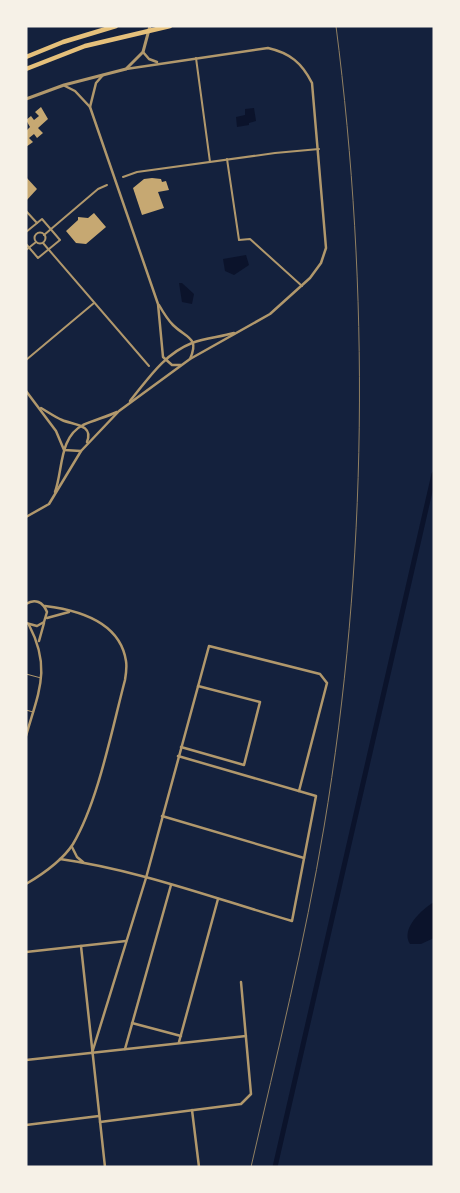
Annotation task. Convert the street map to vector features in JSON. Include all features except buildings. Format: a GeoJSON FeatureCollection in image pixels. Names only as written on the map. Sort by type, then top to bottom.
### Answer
{"type":"FeatureCollection","features":[{"type":"Feature","properties":{"kind":"main road"},"geometry":{"type":"LineString","coordinates":[[26,57],[63,42],[116,26]]}},
{"type":"Feature","properties":{"kind":"main road"},"geometry":{"type":"LineString","coordinates":[[26,69],[85,46],[150,28],[170,26]]}},
{"type":"Feature","properties":{"kind":"street"},"geometry":{"type":"LineString","coordinates":[[126,69],[143,52],[150,28]]}},
{"type":"Feature","properties":{"kind":"street"},"geometry":{"type":"LineString","coordinates":[[26,99],[64,85],[126,69],[268,48],[282,51],[296,59],[305,69],[312,83],[326,248],[321,263],[302,286],[270,314],[190,359],[119,410],[81,451],[49,504],[26,517]]}},
{"type":"Feature","properties":{"kind":"street"},"geometry":{"type":"LineString","coordinates":[[143,52],[149,59],[159,63]]}},
{"type":"Feature","properties":{"kind":"street"},"geometry":{"type":"LineString","coordinates":[[196,58],[210,162]]}},
{"type":"Feature","properties":{"kind":"street"},"geometry":{"type":"LineString","coordinates":[[90,107],[96,83],[103,75]]}},
{"type":"Feature","properties":{"kind":"street"},"geometry":{"type":"LineString","coordinates":[[64,85],[75,91],[90,107],[158,304],[162,326],[161,348],[164,360],[172,365],[182,365]]}},
{"type":"Feature","properties":{"kind":"street"},"geometry":{"type":"LineString","coordinates":[[123,178],[137,172],[319,149]]}},
{"type":"Feature","properties":{"kind":"street"},"geometry":{"type":"LineString","coordinates":[[227,160],[239,240],[250,239],[302,286]]}},
{"type":"Feature","properties":{"kind":"street"},"geometry":{"type":"LineString","coordinates":[[44,235],[98,189],[107,185]]}},
{"type":"Feature","properties":{"kind":"street"},"geometry":{"type":"LineString","coordinates":[[26,211],[37,223]]}},
{"type":"Feature","properties":{"kind":"street"},"geometry":{"type":"LineString","coordinates":[[26,232],[42,219],[60,240],[38,258],[26,244]]}},
{"type":"Feature","properties":{"kind":"street"},"geometry":{"type":"LineString","coordinates":[[31,228],[36,234],[36,242]]}},
{"type":"Feature","properties":{"kind":"street"},"geometry":{"type":"LineString","coordinates":[[36,234],[41,233],[44,235]]}},
{"type":"Feature","properties":{"kind":"street"},"geometry":{"type":"LineString","coordinates":[[43,243],[45,240],[44,235]]}},
{"type":"Feature","properties":{"kind":"street"},"geometry":{"type":"LineString","coordinates":[[26,250],[36,242],[43,243],[149,366]]}},
{"type":"Feature","properties":{"kind":"street"},"geometry":{"type":"LineString","coordinates":[[26,360],[94,303]]}},
{"type":"Feature","properties":{"kind":"street"},"geometry":{"type":"LineString","coordinates":[[158,304],[174,327],[194,342],[194,351],[190,359]]}},
{"type":"Feature","properties":{"kind":"street"},"geometry":{"type":"LineString","coordinates":[[129,403],[164,360],[194,342],[220,338],[242,330]]}},
{"type":"Feature","properties":{"kind":"street"},"geometry":{"type":"LineString","coordinates":[[26,391],[40,407],[56,431],[64,450]]}},
{"type":"Feature","properties":{"kind":"street"},"geometry":{"type":"LineString","coordinates":[[40,407],[63,421],[82,425],[89,438],[87,443]]}},
{"type":"Feature","properties":{"kind":"street"},"geometry":{"type":"LineString","coordinates":[[54,496],[64,450],[70,437],[82,425],[119,410]]}},
{"type":"Feature","properties":{"kind":"street"},"geometry":{"type":"LineString","coordinates":[[64,450],[81,451]]}},
{"type":"Feature","properties":{"kind":"street"},"geometry":{"type":"LineString","coordinates":[[26,884],[60,859],[72,846],[84,820],[125,680],[126,660],[117,638],[106,626],[89,616],[45,606],[35,601],[27,603]]}},
{"type":"Feature","properties":{"kind":"street"},"geometry":{"type":"LineString","coordinates":[[38,643],[46,618],[45,606]]}},
{"type":"Feature","properties":{"kind":"street"},"geometry":{"type":"LineString","coordinates":[[46,618],[70,611]]}},
{"type":"Feature","properties":{"kind":"street"},"geometry":{"type":"LineString","coordinates":[[28,624],[37,626],[44,622]]}},
{"type":"Feature","properties":{"kind":"street"},"geometry":{"type":"LineString","coordinates":[[26,736],[42,678],[38,643],[28,624]]}},
{"type":"Feature","properties":{"kind":"street"},"geometry":{"type":"LineString","coordinates":[[92,1053],[146,878],[180,747],[210,646],[320,674],[327,683],[299,791]]}},
{"type":"Feature","properties":{"kind":"street"},"geometry":{"type":"LineString","coordinates":[[180,747],[244,765],[260,702],[198,686]]}},
{"type":"Feature","properties":{"kind":"street"},"geometry":{"type":"LineString","coordinates":[[60,859],[84,862],[146,878],[292,921],[316,796],[178,756]]}},
{"type":"Feature","properties":{"kind":"street"},"geometry":{"type":"LineString","coordinates":[[162,816],[304,858]]}},
{"type":"Feature","properties":{"kind":"street"},"geometry":{"type":"LineString","coordinates":[[72,846],[77,857],[84,862]]}},
{"type":"Feature","properties":{"kind":"street"},"geometry":{"type":"LineString","coordinates":[[125,1049],[171,885]]}},
{"type":"Feature","properties":{"kind":"street"},"geometry":{"type":"LineString","coordinates":[[179,1043],[218,899]]}},
{"type":"Feature","properties":{"kind":"street"},"geometry":{"type":"LineString","coordinates":[[26,952],[126,941]]}},
{"type":"Feature","properties":{"kind":"street"},"geometry":{"type":"LineString","coordinates":[[81,946],[105,1167]]}},
{"type":"Feature","properties":{"kind":"street"},"geometry":{"type":"LineString","coordinates":[[100,1122],[242,1104],[249,1099],[252,1094],[241,982]]}},
{"type":"Feature","properties":{"kind":"street"},"geometry":{"type":"LineString","coordinates":[[132,1023],[181,1036]]}},
{"type":"Feature","properties":{"kind":"street"},"geometry":{"type":"LineString","coordinates":[[26,1060],[246,1036]]}},
{"type":"Feature","properties":{"kind":"street"},"geometry":{"type":"LineString","coordinates":[[192,1110],[199,1167]]}},
{"type":"Feature","properties":{"kind":"street"},"geometry":{"type":"LineString","coordinates":[[26,1125],[100,1116]]}},
{"type":"Feature","properties":{"kind":"lane"},"geometry":{"type":"LineString","coordinates":[[26,674],[42,678]]}},
{"type":"Feature","properties":{"kind":"lane"},"geometry":{"type":"LineString","coordinates":[[26,710],[33,712]]}},
{"type":"Feature","properties":{"kind":"water"},"geometry":{"type":"Polygon","coordinates":[[[254,108],[256,121],[249,123],[249,125],[237,127],[236,117],[245,115],[245,109],[254,108]]]}},
{"type":"Feature","properties":{"kind":"water"},"geometry":{"type":"Polygon","coordinates":[[[246,255],[249,265],[234,275],[225,271],[223,259],[246,255]]]}},
{"type":"Feature","properties":{"kind":"water"},"geometry":{"type":"Polygon","coordinates":[[[179,283],[182,283],[194,294],[192,304],[182,302],[179,283]]]}},
{"type":"Feature","properties":{"kind":"water"},"geometry":{"type":"Polygon","coordinates":[[[434,902],[434,938],[421,944],[410,944],[408,932],[410,926],[418,914],[434,902]]]}},
{"type":"Feature","properties":{"kind":"waterway"},"geometry":{"type":"LineString","coordinates":[[275,1167],[434,474]]}},
{"type":"Feature","properties":{"kind":"railway"},"geometry":{"type":"LineString","coordinates":[[251,1167],[290,997],[324,827],[339,728],[349,628],[356,528],[359,327],[355,226],[336,26]]}}]}
